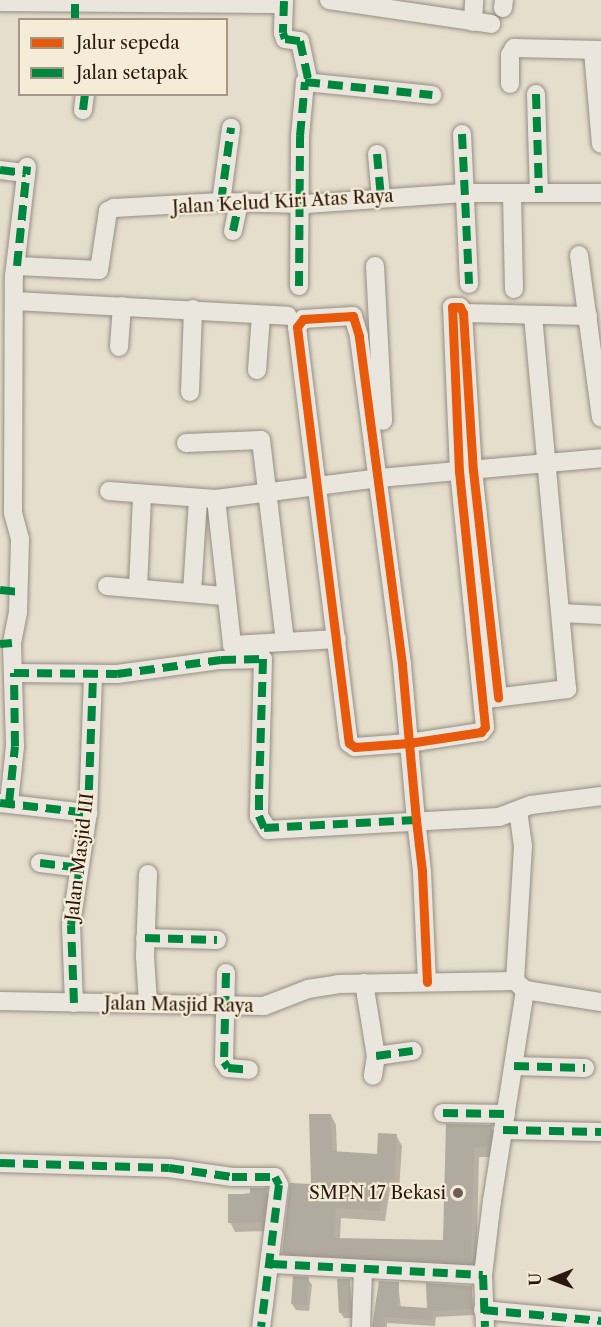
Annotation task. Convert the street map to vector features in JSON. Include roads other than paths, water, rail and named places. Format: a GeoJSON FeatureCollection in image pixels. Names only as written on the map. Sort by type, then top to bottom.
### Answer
{"type":"FeatureCollection","features":[{"type":"Feature","properties":{"kind":"street"},"geometry":{"type":"LineString","coordinates":[[338,1],[483,23],[474,0]]}},
{"type":"Feature","properties":{"kind":"street"},"geometry":{"type":"LineString","coordinates":[[3,1],[75,12],[284,1],[283,33],[285,39],[300,41],[308,80]]}},
{"type":"Feature","properties":{"kind":"street"},"geometry":{"type":"LineString","coordinates":[[510,84],[510,55],[514,48],[597,51],[601,144]]}},
{"type":"Feature","properties":{"kind":"street"},"geometry":{"type":"LineString","coordinates":[[308,80],[432,95]]}},
{"type":"Feature","properties":{"kind":"street"},"geometry":{"type":"LineString","coordinates":[[299,286],[298,204],[303,85],[308,80]]}},
{"type":"Feature","properties":{"kind":"street"},"geometry":{"type":"LineString","coordinates":[[536,94],[540,193]]}},
{"type":"Feature","properties":{"kind":"street"},"geometry":{"type":"LineString","coordinates":[[221,202],[231,128]]}},
{"type":"Feature","properties":{"kind":"street"},"geometry":{"type":"LineString","coordinates":[[462,134],[469,284]]}},
{"type":"Feature","properties":{"kind":"street"},"geometry":{"type":"LineString","coordinates":[[377,154],[381,198]]}},
{"type":"Feature","properties":{"kind":"street"},"geometry":{"type":"LineString","coordinates":[[0,170],[27,170],[7,388],[13,513],[20,539],[9,591],[6,643],[14,673],[15,746],[4,803],[88,813]]}},
{"type":"Feature","properties":{"kind":"street","name":"Jalan Kelud Kiri Atas Raya"},"geometry":{"type":"LineString","coordinates":[[17,266],[99,270],[110,208],[221,202],[298,204],[464,193],[601,193]]}},
{"type":"Feature","properties":{"kind":"street"},"geometry":{"type":"LineString","coordinates":[[512,194],[514,289]]}},
{"type":"Feature","properties":{"kind":"street"},"geometry":{"type":"LineString","coordinates":[[232,231],[239,203]]}},
{"type":"Feature","properties":{"kind":"street"},"geometry":{"type":"LineString","coordinates":[[579,255],[601,418]]}},
{"type":"Feature","properties":{"kind":"street"},"geometry":{"type":"LineString","coordinates":[[375,266],[384,477],[410,744],[427,982]]}},
{"type":"Feature","properties":{"kind":"street"},"geometry":{"type":"LineString","coordinates":[[15,301],[288,316]]}},
{"type":"Feature","properties":{"kind":"street"},"geometry":{"type":"LineString","coordinates":[[119,347],[122,306]]}},
{"type":"Feature","properties":{"kind":"street"},"geometry":{"type":"LineString","coordinates":[[189,392],[193,309]]}},
{"type":"Feature","properties":{"kind":"street"},"geometry":{"type":"LineString","coordinates":[[384,477],[355,320],[348,316],[303,319],[297,327],[349,743],[355,747],[410,744],[481,732],[487,719],[491,699],[466,471],[463,313],[588,316]]}},
{"type":"Feature","properties":{"kind":"street"},"geometry":{"type":"LineString","coordinates":[[257,370],[261,315]]}},
{"type":"Feature","properties":{"kind":"street"},"geometry":{"type":"LineString","coordinates":[[491,699],[567,689],[544,465],[533,315]]}},
{"type":"Feature","properties":{"kind":"street"},"geometry":{"type":"LineString","coordinates":[[186,443],[259,438],[269,492],[285,642]]}},
{"type":"Feature","properties":{"kind":"street"},"geometry":{"type":"LineString","coordinates":[[109,491],[142,496],[207,498],[384,477],[544,465],[601,458]]}},
{"type":"Feature","properties":{"kind":"street"},"geometry":{"type":"LineString","coordinates":[[138,588],[142,496]]}},
{"type":"Feature","properties":{"kind":"street"},"geometry":{"type":"LineString","coordinates":[[192,592],[207,498]]}},
{"type":"Feature","properties":{"kind":"street"},"geometry":{"type":"LineString","coordinates":[[207,498],[232,645],[337,639]]}},
{"type":"Feature","properties":{"kind":"street"},"geometry":{"type":"LineString","coordinates":[[107,586],[224,596]]}},
{"type":"Feature","properties":{"kind":"street"},"geometry":{"type":"LineString","coordinates":[[561,613],[601,615]]}},
{"type":"Feature","properties":{"kind":"street"},"geometry":{"type":"LineString","coordinates":[[14,673],[93,674],[263,659],[258,795],[259,816],[264,828],[499,817],[518,812],[531,805],[601,796]]}},
{"type":"Feature","properties":{"kind":"street","name":"Jalan Masjid III"},"geometry":{"type":"LineString","coordinates":[[74,1003],[71,925],[88,813],[93,674]]}},
{"type":"Feature","properties":{"kind":"street"},"geometry":{"type":"LineString","coordinates":[[518,812],[523,846],[520,985],[514,1066],[483,1275],[484,1318],[601,1321]]}},
{"type":"Feature","properties":{"kind":"street"},"geometry":{"type":"LineString","coordinates":[[40,863],[78,868]]}},
{"type":"Feature","properties":{"kind":"street"},"geometry":{"type":"LineString","coordinates":[[148,874],[145,938],[148,1002]]}},
{"type":"Feature","properties":{"kind":"street"},"geometry":{"type":"LineString","coordinates":[[145,938],[217,940]]}},
{"type":"Feature","properties":{"kind":"street"},"geometry":{"type":"LineString","coordinates":[[226,973],[224,1062],[228,1068],[249,1070]]}},
{"type":"Feature","properties":{"kind":"street","name":"Jalan Masjid Raya"},"geometry":{"type":"LineString","coordinates":[[0,1001],[148,1002],[264,1006],[308,989],[364,983],[427,982],[520,985],[601,1002]]}},
{"type":"Feature","properties":{"kind":"street"},"geometry":{"type":"LineString","coordinates":[[364,983],[376,1056],[373,1076]]}},
{"type":"Feature","properties":{"kind":"street"},"geometry":{"type":"LineString","coordinates":[[376,1056],[413,1052]]}},
{"type":"Feature","properties":{"kind":"street"},"geometry":{"type":"LineString","coordinates":[[514,1066],[585,1068]]}},
{"type":"Feature","properties":{"kind":"street"},"geometry":{"type":"LineString","coordinates":[[443,1113],[601,1132]]}},
{"type":"Feature","properties":{"kind":"street"},"geometry":{"type":"LineString","coordinates":[[0,1163],[169,1168],[232,1177],[275,1177],[279,1185],[272,1264],[261,1327]]}},
{"type":"Feature","properties":{"kind":"street"},"geometry":{"type":"LineString","coordinates":[[272,1264],[363,1271],[483,1275]]}},
{"type":"Feature","properties":{"kind":"street"},"geometry":{"type":"LineString","coordinates":[[361,1327],[363,1271]]}},
{"type":"Feature","properties":{"kind":"place","name":"SMPN 17 Bekasi"},"geometry":{"type":"Point","coordinates":[458,1193]}}]}
